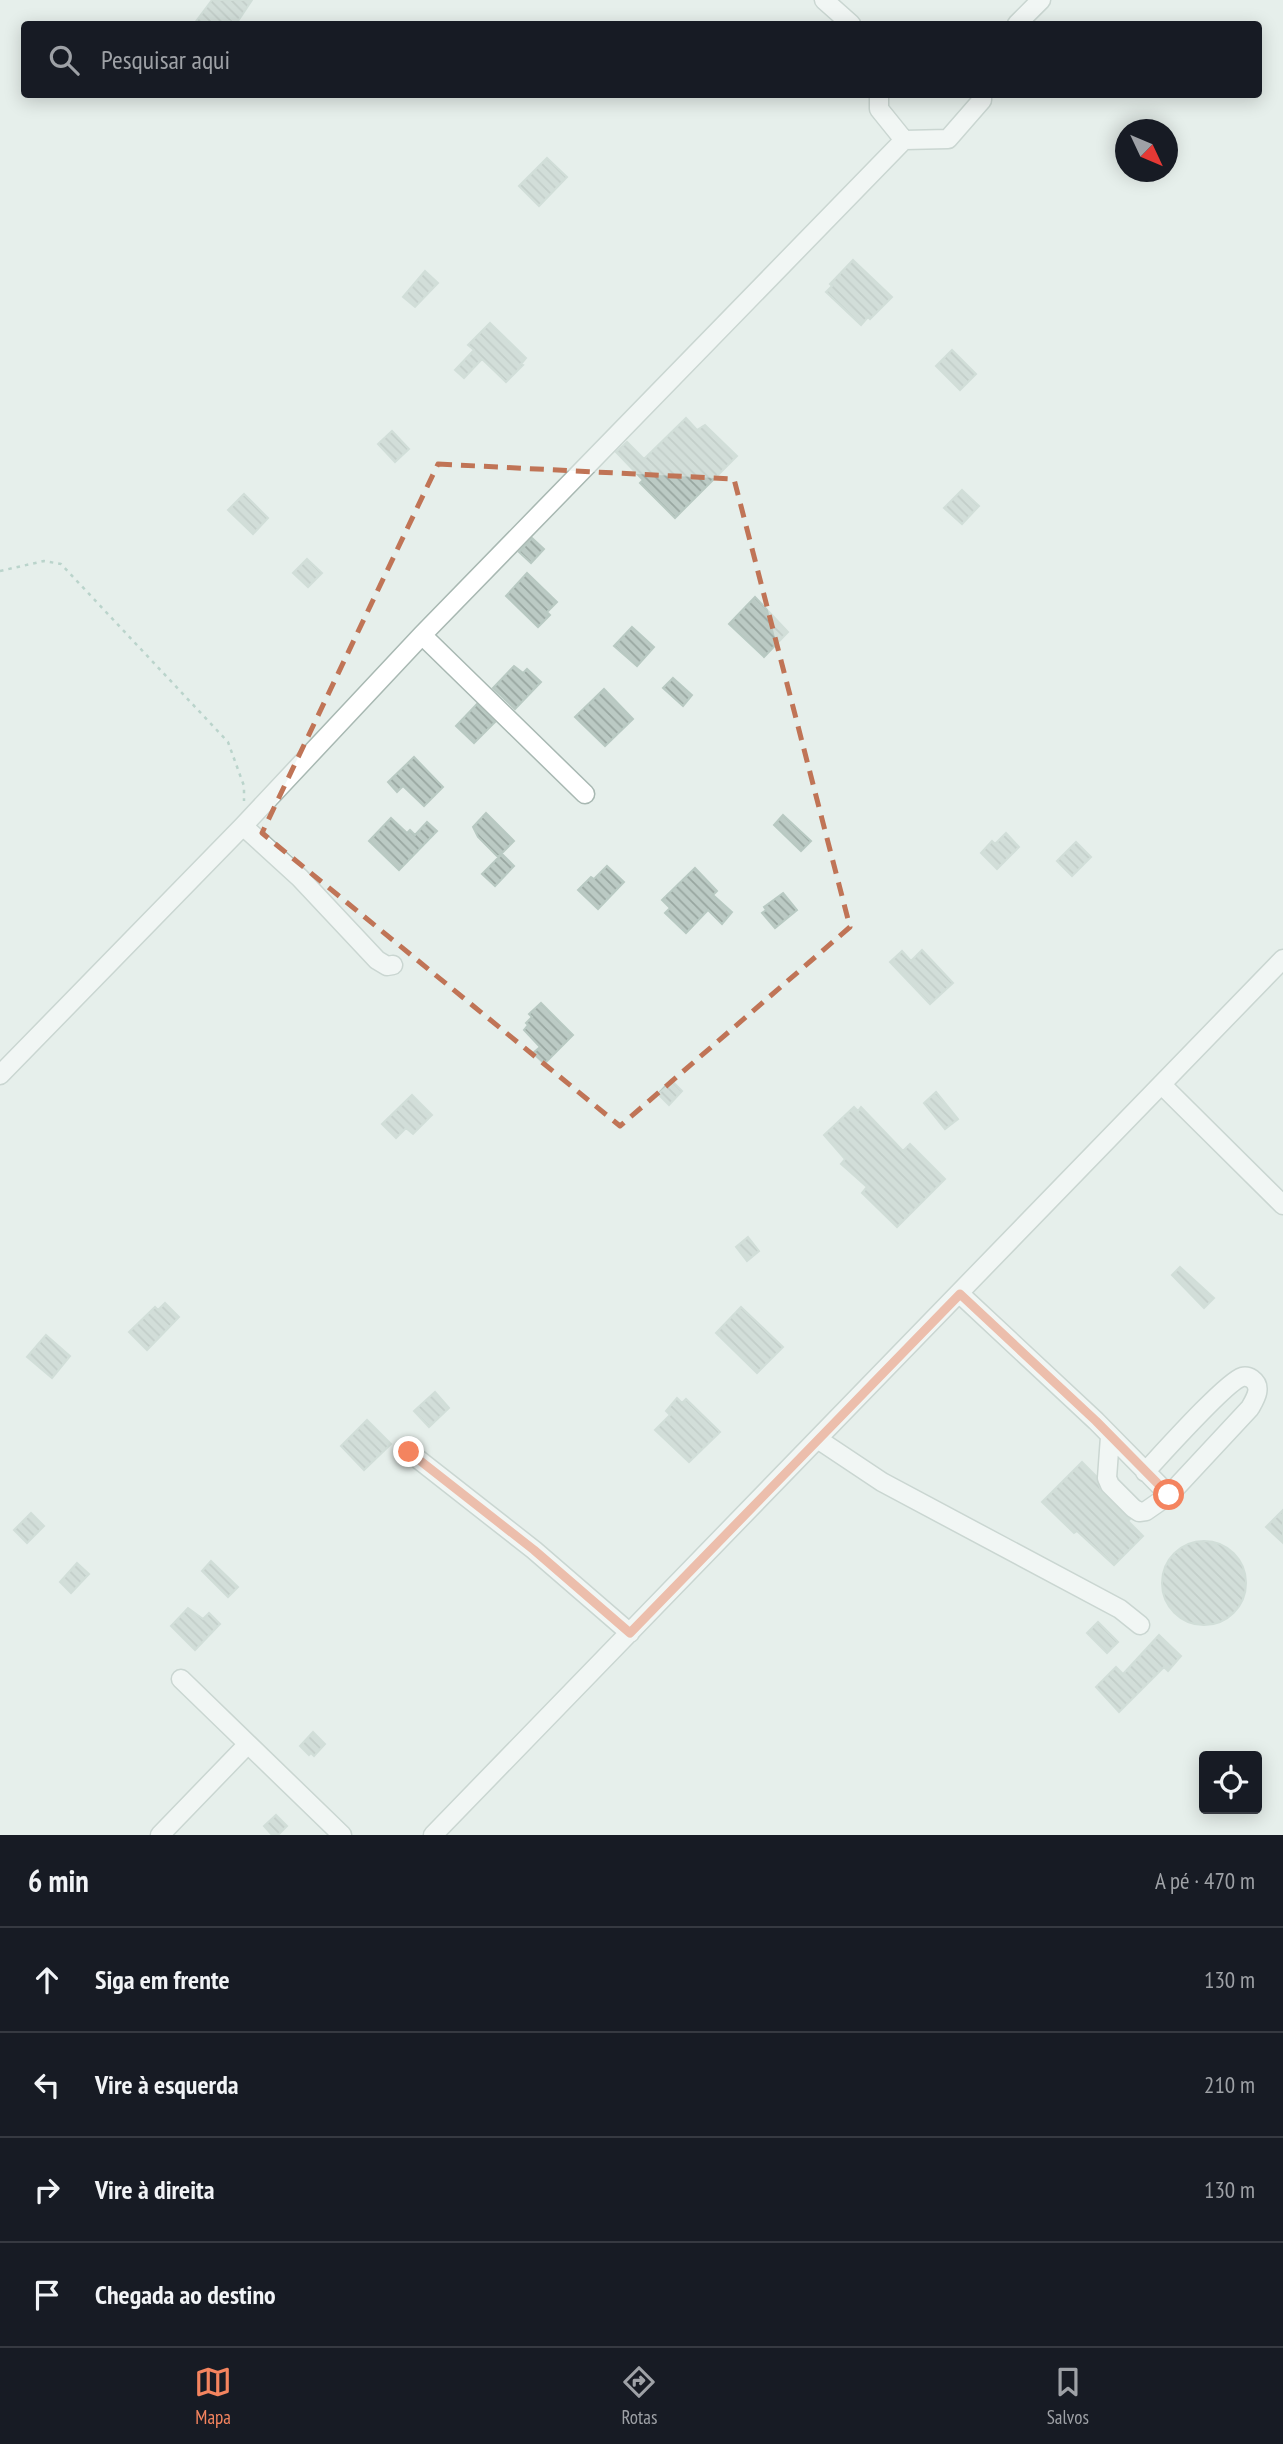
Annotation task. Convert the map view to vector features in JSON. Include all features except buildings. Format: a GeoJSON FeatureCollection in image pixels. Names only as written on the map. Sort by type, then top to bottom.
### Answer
{"type":"FeatureCollection","features":[{"type":"Feature","properties":{"kind":"street"},"geometry":{"type":"LineString","coordinates":[[824,0],[848,21]]}},
{"type":"Feature","properties":{"kind":"street"},"geometry":{"type":"LineString","coordinates":[[1020,21],[1041,0]]}},
{"type":"Feature","properties":{"kind":"street"},"geometry":{"type":"LineString","coordinates":[[879,98],[879,109],[904,140]]}},
{"type":"Feature","properties":{"kind":"street"},"geometry":{"type":"LineString","coordinates":[[0,1075],[243,826],[422,635],[904,140],[948,139],[982,98]]}},
{"type":"Feature","properties":{"kind":"street"},"geometry":{"type":"LineString","coordinates":[[422,635],[585,794]]}},
{"type":"Feature","properties":{"kind":"street"},"geometry":{"type":"LineString","coordinates":[[243,826],[300,878],[377,960],[387,966],[393,965]]}},
{"type":"Feature","properties":{"kind":"street"},"geometry":{"type":"LineString","coordinates":[[433,1835],[1282,962]]}},
{"type":"Feature","properties":{"kind":"street"},"geometry":{"type":"LineString","coordinates":[[1162,1085],[1283,1205]]}},
{"type":"Feature","properties":{"kind":"street"},"geometry":{"type":"LineString","coordinates":[[960,1294],[1096,1421],[1169,1495]]}},
{"type":"Feature","properties":{"kind":"street"},"geometry":{"type":"LineString","coordinates":[[1110,1437],[1107,1478],[1133,1508],[1139,1512],[1146,1511],[1169,1495],[1250,1408],[1258,1389],[1256,1383],[1250,1377],[1243,1377],[1224,1390],[1145,1472]]}},
{"type":"Feature","properties":{"kind":"street"},"geometry":{"type":"LineString","coordinates":[[819,1440],[882,1482],[1120,1609],[1140,1625]]}},
{"type":"Feature","properties":{"kind":"street"},"geometry":{"type":"LineString","coordinates":[[409,1452],[534,1550],[630,1633]]}},
{"type":"Feature","properties":{"kind":"street"},"geometry":{"type":"LineString","coordinates":[[181,1679],[342,1835]]}},
{"type":"Feature","properties":{"kind":"street"},"geometry":{"type":"LineString","coordinates":[[160,1835],[248,1744]]}},
{"type":"Feature","properties":{"kind":"path"},"geometry":{"type":"LineString","coordinates":[[0,571],[44,561],[61,564],[228,742],[244,786],[243,826]]}},
{"type":"Feature","properties":{"kind":"highlighted area"},"geometry":{"type":"Polygon","coordinates":[[[438,464],[734,479],[850,927],[620,1126],[262,833],[438,464]]]}},
{"type":"Feature","properties":{"kind":"route"},"geometry":{"type":"LineString","coordinates":[[409,1452],[534,1550],[630,1633],[960,1294],[1096,1421],[1169,1495]]}}]}
